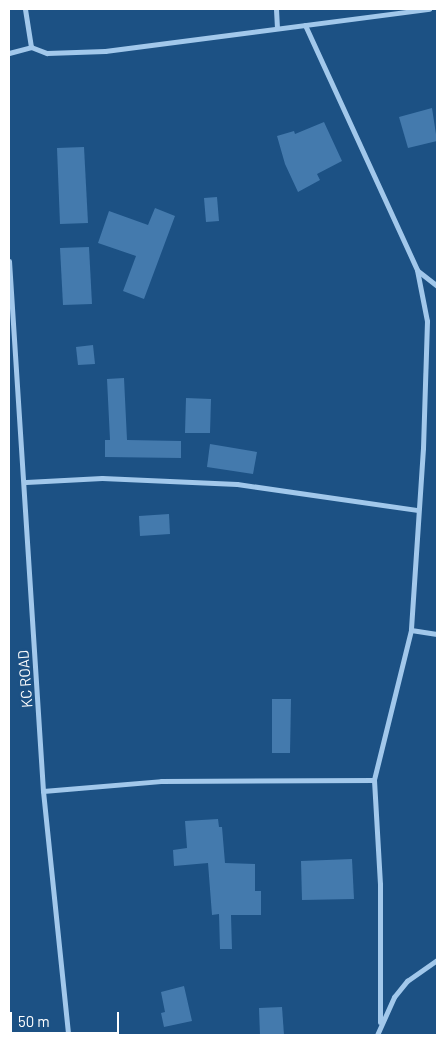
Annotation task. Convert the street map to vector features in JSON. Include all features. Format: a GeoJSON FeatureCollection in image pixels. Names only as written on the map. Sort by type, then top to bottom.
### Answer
{"type":"FeatureCollection","features":[{"type":"Feature","properties":{"kind":"street"},"geometry":{"type":"LineString","coordinates":[[25,9],[31,47]]}},
{"type":"Feature","properties":{"kind":"street"},"geometry":{"type":"LineString","coordinates":[[276,9],[277,28]]}},
{"type":"Feature","properties":{"kind":"street"},"geometry":{"type":"LineString","coordinates":[[9,54],[31,47],[46,53],[105,50],[430,9]]}},
{"type":"Feature","properties":{"kind":"street"},"geometry":{"type":"LineString","coordinates":[[305,25],[417,270],[427,321],[411,630],[374,780],[380,884],[380,1022],[377,1035]]}},
{"type":"Feature","properties":{"kind":"street","name":"KC ROAD"},"geometry":{"type":"LineString","coordinates":[[9,261],[10,323],[26,482],[43,791],[68,1035]]}},
{"type":"Feature","properties":{"kind":"street"},"geometry":{"type":"LineString","coordinates":[[417,270],[437,286]]}},
{"type":"Feature","properties":{"kind":"street"},"geometry":{"type":"LineString","coordinates":[[26,482],[102,478],[228,483],[418,510]]}},
{"type":"Feature","properties":{"kind":"street"},"geometry":{"type":"LineString","coordinates":[[411,630],[437,634]]}},
{"type":"Feature","properties":{"kind":"street"},"geometry":{"type":"LineString","coordinates":[[43,791],[181,781],[374,780]]}},
{"type":"Feature","properties":{"kind":"street"},"geometry":{"type":"LineString","coordinates":[[380,1022],[394,996],[407,981],[437,960]]}},
{"type":"Feature","properties":{"kind":"building"},"geometry":{"type":"Polygon","coordinates":[[[432,108],[437,141],[408,148],[399,117],[432,108]]]}},
{"type":"Feature","properties":{"kind":"building"},"geometry":{"type":"Polygon","coordinates":[[[324,122],[342,161],[317,174],[320,180],[298,192],[285,164],[277,136],[294,131],[295,134],[324,122]]]}},
{"type":"Feature","properties":{"kind":"building"},"geometry":{"type":"Polygon","coordinates":[[[84,147],[88,223],[60,224],[57,148],[84,147]]]}},
{"type":"Feature","properties":{"kind":"building"},"geometry":{"type":"Polygon","coordinates":[[[217,197],[219,221],[206,222],[204,198],[217,197]]]}},
{"type":"Feature","properties":{"kind":"building"},"geometry":{"type":"Polygon","coordinates":[[[155,208],[175,216],[144,299],[123,291],[136,256],[98,243],[109,211],[148,225],[155,208]]]}},
{"type":"Feature","properties":{"kind":"building"},"geometry":{"type":"Polygon","coordinates":[[[89,247],[92,304],[63,305],[60,248],[89,247]]]}},
{"type":"Feature","properties":{"kind":"building"},"geometry":{"type":"Polygon","coordinates":[[[93,345],[95,364],[78,365],[76,347],[93,345]]]}},
{"type":"Feature","properties":{"kind":"building"},"geometry":{"type":"Polygon","coordinates":[[[124,378],[127,440],[181,441],[181,458],[105,457],[105,440],[110,440],[107,379],[124,378]]]}},
{"type":"Feature","properties":{"kind":"building"},"geometry":{"type":"Polygon","coordinates":[[[186,398],[211,399],[210,433],[185,433],[186,398]]]}},
{"type":"Feature","properties":{"kind":"building"},"geometry":{"type":"Polygon","coordinates":[[[210,444],[257,452],[253,474],[207,467],[210,444]]]}},
{"type":"Feature","properties":{"kind":"building"},"geometry":{"type":"Polygon","coordinates":[[[169,514],[170,534],[140,536],[139,516],[169,514]]]}},
{"type":"Feature","properties":{"kind":"building"},"geometry":{"type":"Polygon","coordinates":[[[272,699],[291,699],[290,753],[272,753],[272,699]]]}},
{"type":"Feature","properties":{"kind":"building"},"geometry":{"type":"Polygon","coordinates":[[[218,819],[219,827],[222,827],[225,863],[255,864],[255,891],[261,891],[261,915],[231,915],[232,949],[220,949],[219,914],[212,915],[208,863],[174,866],[173,850],[187,848],[185,821],[218,819]]]}},
{"type":"Feature","properties":{"kind":"building"},"geometry":{"type":"Polygon","coordinates":[[[352,859],[354,899],[302,900],[301,861],[352,859]]]}},
{"type":"Feature","properties":{"kind":"building"},"geometry":{"type":"Polygon","coordinates":[[[184,986],[192,1021],[164,1027],[161,1013],[165,1012],[161,992],[184,986]]]}},
{"type":"Feature","properties":{"kind":"building"},"geometry":{"type":"Polygon","coordinates":[[[282,1007],[284,1035],[260,1035],[259,1008],[282,1007]]]}}]}
